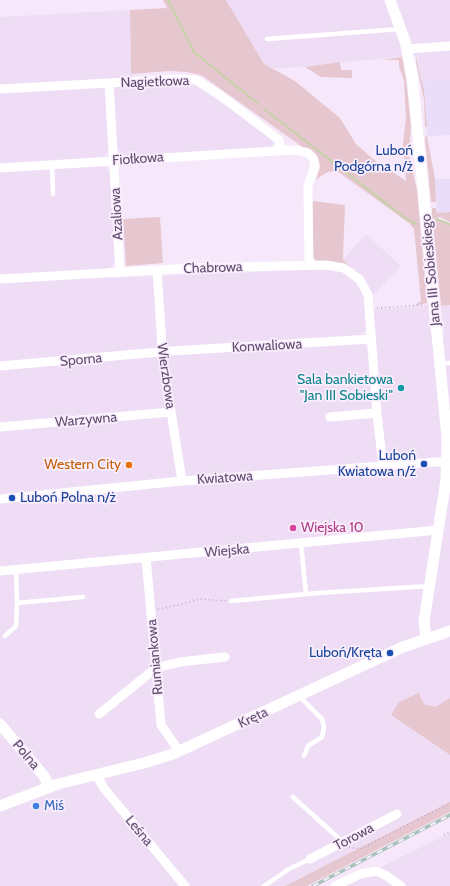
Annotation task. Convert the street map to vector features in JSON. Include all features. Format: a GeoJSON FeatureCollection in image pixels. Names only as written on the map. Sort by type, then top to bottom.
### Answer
{"type":"FeatureCollection","features":[{"type":"Feature","properties":{"kind":"street","name":"Jana III Sobieskiego"},"geometry":{"type":"LineString","coordinates":[[390,0],[407,49],[416,106],[445,363],[446,418],[449,461],[424,621],[426,638]]}},
{"type":"Feature","properties":{"kind":"street"},"geometry":{"type":"LineString","coordinates":[[407,49],[450,46]]}},
{"type":"Feature","properties":{"kind":"street","name":"Nagietkowa"},"geometry":{"type":"LineString","coordinates":[[0,89],[181,78],[198,80],[279,140],[280,145],[276,151]]}},
{"type":"Feature","properties":{"kind":"street","name":"Azaliowa"},"geometry":{"type":"LineString","coordinates":[[109,83],[120,272]]}},
{"type":"Feature","properties":{"kind":"street","name":"Fiołkowa"},"geometry":{"type":"LineString","coordinates":[[0,168],[276,151],[301,151],[313,158],[315,165],[308,186],[309,266]]}},
{"type":"Feature","properties":{"kind":"street","name":"Chabrowa"},"geometry":{"type":"LineString","coordinates":[[0,279],[157,270],[309,266],[335,266],[350,271],[360,280],[366,290],[369,309],[382,467]]}},
{"type":"Feature","properties":{"kind":"street","name":"Wierzbowa"},"geometry":{"type":"LineString","coordinates":[[157,270],[162,352],[182,481]]}},
{"type":"Feature","properties":{"kind":"street","name":"Konwaliowa"},"geometry":{"type":"LineString","coordinates":[[162,352],[371,339]]}},
{"type":"Feature","properties":{"kind":"street","name":"Sporna"},"geometry":{"type":"LineString","coordinates":[[0,366],[162,352]]}},
{"type":"Feature","properties":{"kind":"street","name":"Warzywna"},"geometry":{"type":"LineString","coordinates":[[0,427],[171,412]]}},
{"type":"Feature","properties":{"kind":"street"},"geometry":{"type":"LineString","coordinates":[[330,418],[377,413]]}},
{"type":"Feature","properties":{"kind":"street","name":"Kwiatowa"},"geometry":{"type":"LineString","coordinates":[[0,499],[182,481],[449,461]]}},
{"type":"Feature","properties":{"kind":"street","name":"Wiejska"},"geometry":{"type":"LineString","coordinates":[[0,571],[438,530]]}},
{"type":"Feature","properties":{"kind":"street","name":"Rumiankowa"},"geometry":{"type":"LineString","coordinates":[[146,558],[161,725],[179,751]]}},
{"type":"Feature","properties":{"kind":"street","name":"Kręta"},"geometry":{"type":"LineString","coordinates":[[0,806],[49,787],[144,763],[179,751],[403,647],[450,631]]}},
{"type":"Feature","properties":{"kind":"street"},"geometry":{"type":"LineString","coordinates":[[99,714],[156,668],[180,662],[226,657]]}},
{"type":"Feature","properties":{"kind":"street","name":"Polna"},"geometry":{"type":"LineString","coordinates":[[0,724],[41,773],[49,787]]}},
{"type":"Feature","properties":{"kind":"street","name":"Leśna"},"geometry":{"type":"LineString","coordinates":[[96,774],[102,787],[185,886]]}},
{"type":"Feature","properties":{"kind":"street","name":"Torowa"},"geometry":{"type":"LineString","coordinates":[[310,859],[397,814]]}},
{"type":"Feature","properties":{"kind":"street"},"geometry":{"type":"LineString","coordinates":[[335,886],[361,874],[376,871],[385,875],[401,886]]}},
{"type":"Feature","properties":{"kind":"lane"},"geometry":{"type":"LineString","coordinates":[[267,39],[400,28]]}},
{"type":"Feature","properties":{"kind":"lane"},"geometry":{"type":"LineString","coordinates":[[52,165],[53,194]]}},
{"type":"Feature","properties":{"kind":"lane"},"geometry":{"type":"LineString","coordinates":[[301,544],[306,594]]}},
{"type":"Feature","properties":{"kind":"lane"},"geometry":{"type":"LineString","coordinates":[[4,636],[16,626],[16,570]]}},
{"type":"Feature","properties":{"kind":"lane"},"geometry":{"type":"LineString","coordinates":[[231,601],[306,594],[430,586]]}},
{"type":"Feature","properties":{"kind":"lane"},"geometry":{"type":"LineString","coordinates":[[17,602],[83,597]]}},
{"type":"Feature","properties":{"kind":"lane"},"geometry":{"type":"LineString","coordinates":[[299,696],[322,719],[324,727],[322,738],[308,746],[304,756]]}},
{"type":"Feature","properties":{"kind":"lane"},"geometry":{"type":"LineString","coordinates":[[293,797],[343,842]]}},
{"type":"Feature","properties":{"kind":"lane"},"geometry":{"type":"LineString","coordinates":[[264,886],[289,869],[310,859]]}},
{"type":"Feature","properties":{"kind":"path"},"geometry":{"type":"LineString","coordinates":[[369,309],[422,306],[429,303]]}},
{"type":"Feature","properties":{"kind":"path"},"geometry":{"type":"LineString","coordinates":[[151,610],[179,605],[200,598],[231,601]]}},
{"type":"Feature","properties":{"kind":"path"},"geometry":{"type":"LineString","coordinates":[[343,842],[350,848],[360,849],[450,803]]}},
{"type":"Feature","properties":{"kind":"path"},"geometry":{"type":"LineString","coordinates":[[444,835],[450,832]]}},
{"type":"Feature","properties":{"kind":"shaded area"},"geometry":{"type":"Polygon","coordinates":[[[163,0],[226,0],[264,64],[295,81],[340,118],[356,144],[373,159],[406,181],[403,144],[406,118],[404,81],[399,66],[399,60],[383,60],[402,57],[411,126],[409,156],[417,190],[427,303],[414,306],[421,301],[414,229],[409,223],[337,171],[328,172],[316,181],[320,168],[318,158],[201,75],[170,71],[131,74],[130,10],[167,8],[163,0]]]}},
{"type":"Feature","properties":{"kind":"shaded area"},"geometry":{"type":"Polygon","coordinates":[[[226,0],[450,0],[450,80],[422,82],[417,56],[340,62],[305,67],[273,68],[264,64],[226,0]]]}},
{"type":"Feature","properties":{"kind":"shaded area"},"geometry":{"type":"Polygon","coordinates":[[[130,10],[131,74],[146,88],[194,84],[275,140],[271,147],[127,157],[119,151],[109,151],[104,156],[105,166],[110,171],[115,262],[111,267],[111,278],[325,269],[340,271],[346,273],[356,282],[364,296],[367,330],[362,333],[363,344],[367,348],[376,347],[371,311],[374,309],[421,307],[428,304],[431,335],[444,334],[441,306],[450,305],[450,698],[435,707],[424,704],[419,694],[391,715],[450,755],[450,802],[285,886],[0,886],[0,17],[130,10]]]}},
{"type":"Feature","properties":{"kind":"shaded area"},"geometry":{"type":"Polygon","coordinates":[[[416,56],[424,91],[427,127],[425,127],[424,100],[416,56]]]}},
{"type":"Feature","properties":{"kind":"shaded area"},"geometry":{"type":"Polygon","coordinates":[[[340,62],[341,70],[352,70],[352,78],[321,77],[305,67],[340,62]]]}},
{"type":"Feature","properties":{"kind":"shaded area"},"geometry":{"type":"Polygon","coordinates":[[[450,80],[450,135],[427,136],[422,82],[450,80]]]}},
{"type":"Feature","properties":{"kind":"shaded area"},"geometry":{"type":"Polygon","coordinates":[[[427,136],[435,179],[436,202],[431,202],[425,137],[427,136]]]}},
{"type":"Feature","properties":{"kind":"shaded area"},"geometry":{"type":"Polygon","coordinates":[[[435,179],[450,179],[450,212],[437,213],[435,179]]]}},
{"type":"Feature","properties":{"kind":"shaded area"},"geometry":{"type":"Polygon","coordinates":[[[312,201],[345,205],[343,259],[352,268],[347,265],[317,261],[312,257],[312,201]]]}},
{"type":"Feature","properties":{"kind":"shaded area"},"geometry":{"type":"Polygon","coordinates":[[[432,208],[436,208],[437,213],[450,212],[450,222],[440,217],[432,219],[432,208]]]}},
{"type":"Feature","properties":{"kind":"shaded area"},"geometry":{"type":"Polygon","coordinates":[[[160,217],[163,263],[126,266],[123,219],[160,217]]]}},
{"type":"Feature","properties":{"kind":"shaded area"},"geometry":{"type":"Polygon","coordinates":[[[436,220],[450,225],[450,305],[441,306],[433,222],[436,220]]]}},
{"type":"Feature","properties":{"kind":"shaded area"},"geometry":{"type":"Polygon","coordinates":[[[366,234],[401,266],[370,298],[361,277],[343,259],[366,234]]]}},
{"type":"Feature","properties":{"kind":"shaded area"},"geometry":{"type":"Polygon","coordinates":[[[419,693],[424,704],[435,707],[450,698],[450,755],[391,715],[399,702],[419,693]]]}},
{"type":"Feature","properties":{"kind":"shaded area"},"geometry":{"type":"Polygon","coordinates":[[[450,802],[450,812],[307,886],[285,886],[450,802]]]}},
{"type":"Feature","properties":{"kind":"shaded area"},"geometry":{"type":"Polygon","coordinates":[[[450,833],[450,886],[343,886],[450,833]]]}},
{"type":"Feature","properties":{"kind":"waterway"},"geometry":{"type":"LineString","coordinates":[[168,0],[194,52],[257,103]]}},
{"type":"Feature","properties":{"kind":"waterway"},"geometry":{"type":"LineString","coordinates":[[264,109],[405,218],[416,224]]}},
{"type":"Feature","properties":{"kind":"waterway"},"geometry":{"type":"LineString","coordinates":[[436,219],[450,224]]}},
{"type":"Feature","properties":{"kind":"railway"},"geometry":{"type":"LineString","coordinates":[[313,886],[450,815]]}},
{"type":"Feature","properties":{"kind":"place","name":"Luboń Podgórna n/ż"},"geometry":{"type":"Point","coordinates":[421,159]}},
{"type":"Feature","properties":{"kind":"place","name":"Sala bankietowa \"Jan III Sobieski\""},"geometry":{"type":"Point","coordinates":[401,388]}},
{"type":"Feature","properties":{"kind":"place","name":"Luboń Kwiatowa n/ż"},"geometry":{"type":"Point","coordinates":[424,464]}},
{"type":"Feature","properties":{"kind":"place","name":"Western City"},"geometry":{"type":"Point","coordinates":[129,465]}},
{"type":"Feature","properties":{"kind":"place","name":"Luboń Polna n/ż"},"geometry":{"type":"Point","coordinates":[12,498]}},
{"type":"Feature","properties":{"kind":"place","name":"Wiejska 10"},"geometry":{"type":"Point","coordinates":[293,528]}},
{"type":"Feature","properties":{"kind":"place","name":"Luboń/Kręta"},"geometry":{"type":"Point","coordinates":[390,653]}},
{"type":"Feature","properties":{"kind":"place","name":"Miś"},"geometry":{"type":"Point","coordinates":[36,806]}}]}
